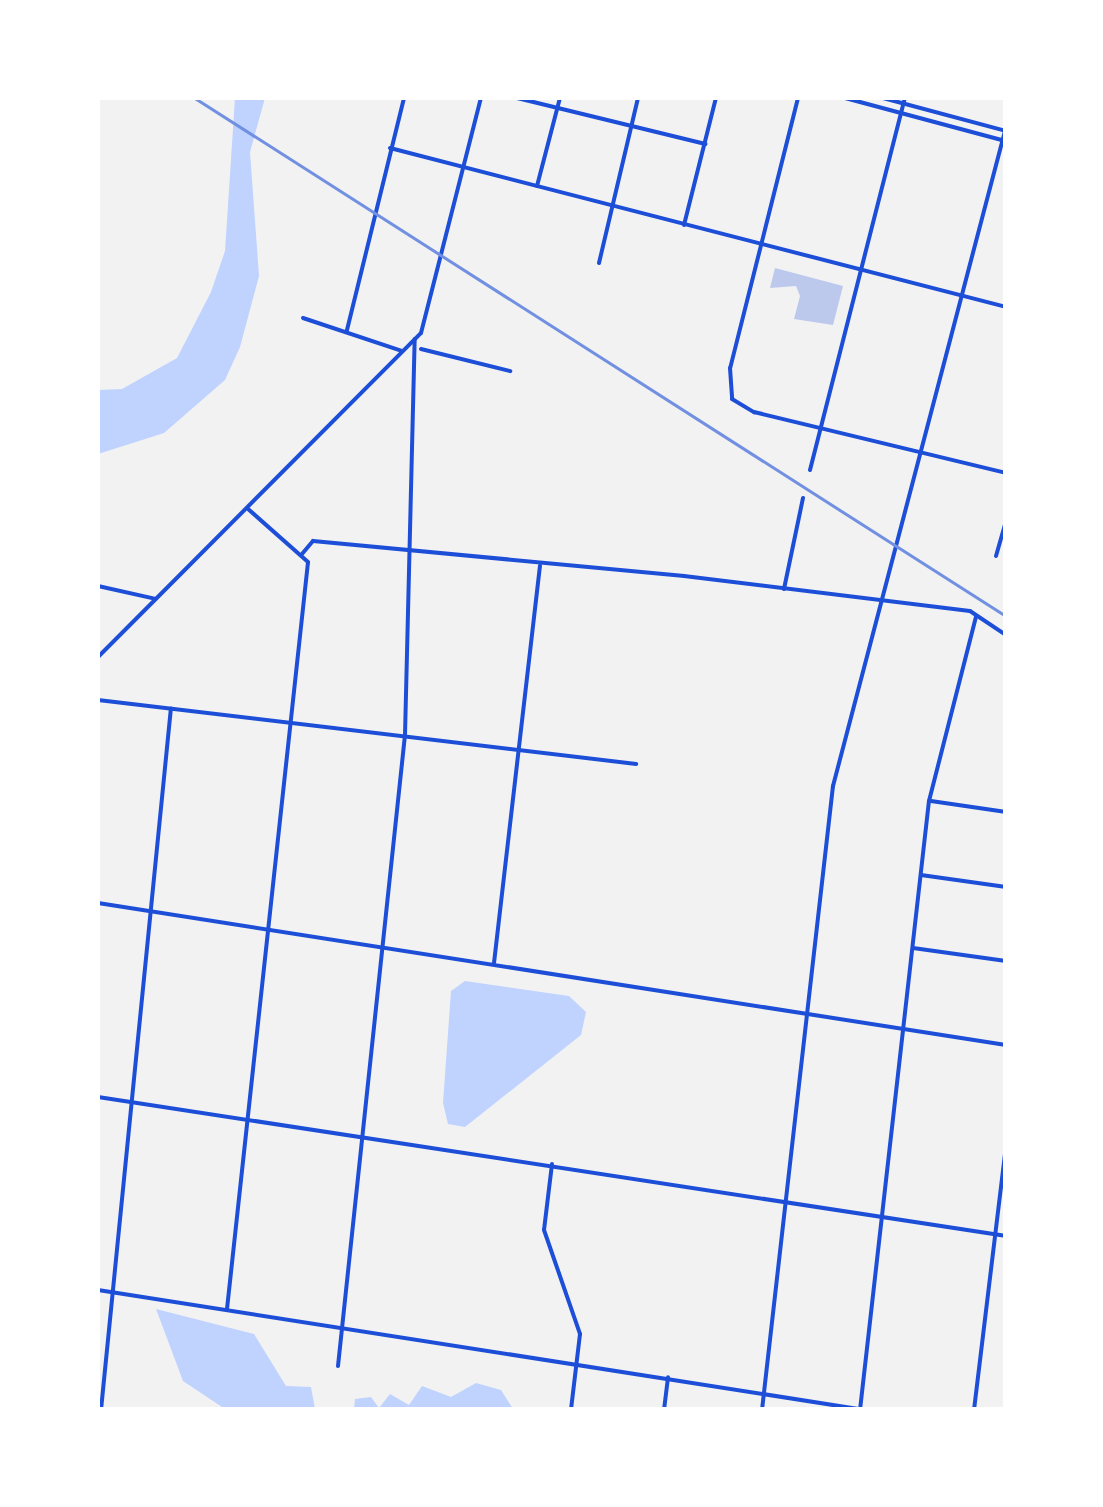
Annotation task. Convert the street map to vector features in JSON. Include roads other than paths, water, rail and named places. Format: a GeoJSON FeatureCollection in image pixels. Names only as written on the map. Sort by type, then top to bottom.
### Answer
{"type":"FeatureCollection","features":[{"type":"Feature","properties":{"kind":"street"},"geometry":{"type":"LineString","coordinates":[[347,330],[404,98]]}},
{"type":"Feature","properties":{"kind":"street"},"geometry":{"type":"LineString","coordinates":[[98,656],[415,338],[481,98]]}},
{"type":"Feature","properties":{"kind":"street"},"geometry":{"type":"LineString","coordinates":[[517,98],[705,144]]}},
{"type":"Feature","properties":{"kind":"street"},"geometry":{"type":"LineString","coordinates":[[537,186],[560,98]]}},
{"type":"Feature","properties":{"kind":"street"},"geometry":{"type":"LineString","coordinates":[[600,262],[638,98]]}},
{"type":"Feature","properties":{"kind":"street"},"geometry":{"type":"LineString","coordinates":[[684,225],[716,98]]}},
{"type":"Feature","properties":{"kind":"street"},"geometry":{"type":"LineString","coordinates":[[798,98],[728,386],[739,407],[1006,473]]}},
{"type":"Feature","properties":{"kind":"street"},"geometry":{"type":"LineString","coordinates":[[845,98],[1004,140]]}},
{"type":"Feature","properties":{"kind":"street"},"geometry":{"type":"LineString","coordinates":[[762,1410],[832,786],[1005,130],[904,100],[883,98]]}},
{"type":"Feature","properties":{"kind":"street"},"geometry":{"type":"LineString","coordinates":[[810,470],[904,100]]}},
{"type":"Feature","properties":{"kind":"street"},"geometry":{"type":"LineString","coordinates":[[390,148],[1006,307]]}},
{"type":"Feature","properties":{"kind":"street"},"geometry":{"type":"LineString","coordinates":[[303,318],[402,351]]}},
{"type":"Feature","properties":{"kind":"street"},"geometry":{"type":"LineString","coordinates":[[338,1366],[405,735],[421,349],[415,338]]}},
{"type":"Feature","properties":{"kind":"street"},"geometry":{"type":"LineString","coordinates":[[421,349],[510,371]]}},
{"type":"Feature","properties":{"kind":"street"},"geometry":{"type":"LineString","coordinates":[[784,589],[803,498]]}},
{"type":"Feature","properties":{"kind":"street"},"geometry":{"type":"LineString","coordinates":[[226,1309],[308,562],[248,509]]}},
{"type":"Feature","properties":{"kind":"street"},"geometry":{"type":"LineString","coordinates":[[996,556],[1006,522]]}},
{"type":"Feature","properties":{"kind":"street"},"geometry":{"type":"LineString","coordinates":[[301,555],[314,540],[880,599],[976,616],[1006,635]]}},
{"type":"Feature","properties":{"kind":"street"},"geometry":{"type":"LineString","coordinates":[[494,963],[540,564]]}},
{"type":"Feature","properties":{"kind":"street"},"geometry":{"type":"LineString","coordinates":[[98,586],[156,598]]}},
{"type":"Feature","properties":{"kind":"street"},"geometry":{"type":"LineString","coordinates":[[98,1290],[862,1409],[929,801],[976,616]]}},
{"type":"Feature","properties":{"kind":"street"},"geometry":{"type":"LineString","coordinates":[[98,700],[636,764]]}},
{"type":"Feature","properties":{"kind":"street"},"geometry":{"type":"LineString","coordinates":[[101,1410],[171,708]]}},
{"type":"Feature","properties":{"kind":"street"},"geometry":{"type":"LineString","coordinates":[[929,801],[1006,812]]}},
{"type":"Feature","properties":{"kind":"street"},"geometry":{"type":"LineString","coordinates":[[920,874],[1006,887]]}},
{"type":"Feature","properties":{"kind":"street"},"geometry":{"type":"LineString","coordinates":[[98,903],[1006,1045]]}},
{"type":"Feature","properties":{"kind":"street"},"geometry":{"type":"LineString","coordinates":[[913,948],[1006,961]]}},
{"type":"Feature","properties":{"kind":"street"},"geometry":{"type":"LineString","coordinates":[[98,1097],[1006,1236]]}},
{"type":"Feature","properties":{"kind":"street"},"geometry":{"type":"LineString","coordinates":[[974,1410],[1006,1144]]}},
{"type":"Feature","properties":{"kind":"street"},"geometry":{"type":"LineString","coordinates":[[552,1164],[544,1230],[578,1314],[571,1410]]}},
{"type":"Feature","properties":{"kind":"street"},"geometry":{"type":"LineString","coordinates":[[664,1410],[668,1378]]}},
{"type":"Feature","properties":{"kind":"water"},"geometry":{"type":"Polygon","coordinates":[[[235,98],[265,98],[250,152],[259,276],[240,347],[225,380],[164,433],[98,454],[98,390],[122,389],[177,358],[211,292],[225,251],[235,98]]]}},
{"type":"Feature","properties":{"kind":"water"},"geometry":{"type":"Polygon","coordinates":[[[465,981],[569,996],[586,1012],[581,1035],[465,1127],[448,1124],[443,1103],[451,991],[465,981]]]}},
{"type":"Feature","properties":{"kind":"water"},"geometry":{"type":"Polygon","coordinates":[[[156,1309],[254,1334],[286,1386],[311,1387],[315,1409],[225,1409],[183,1381],[156,1309]]]}},
{"type":"Feature","properties":{"kind":"water"},"geometry":{"type":"Polygon","coordinates":[[[476,1383],[501,1390],[513,1409],[354,1409],[355,1399],[371,1397],[379,1408],[390,1394],[409,1405],[422,1386],[451,1397],[476,1383]]]}},
{"type":"Feature","properties":{"kind":"railway"},"geometry":{"type":"LineString","coordinates":[[195,98],[1006,616]]}}]}
